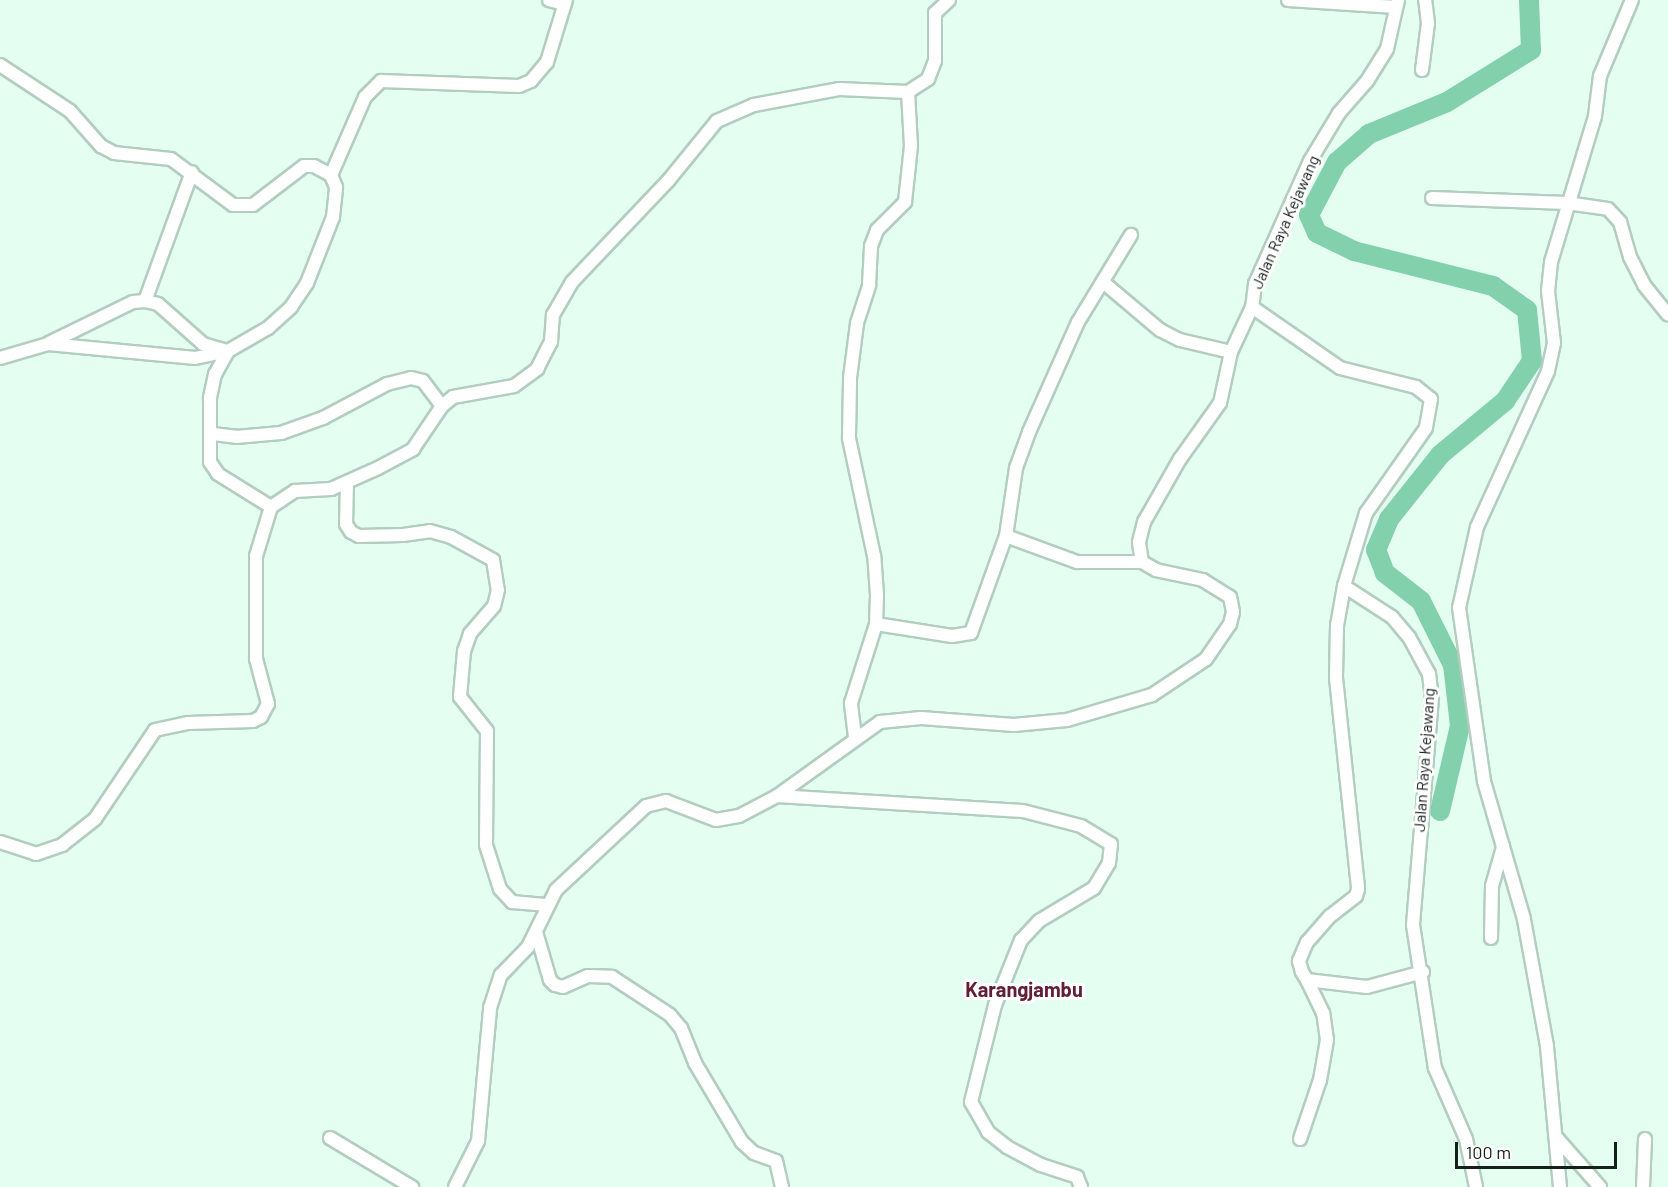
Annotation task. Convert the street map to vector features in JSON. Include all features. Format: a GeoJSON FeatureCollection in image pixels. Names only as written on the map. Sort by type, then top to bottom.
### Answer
{"type":"FeatureCollection","features":[{"type":"Feature","properties":{"kind":"street"},"geometry":{"type":"LineString","coordinates":[[331,175],[374,84],[381,81],[519,86],[531,81],[547,62],[565,2],[549,0]]}},
{"type":"Feature","properties":{"kind":"street"},"geometry":{"type":"LineString","coordinates":[[0,842],[36,854],[69,841],[95,819],[155,730],[188,723],[253,721],[266,712],[266,690],[256,659],[256,556],[271,507],[296,491],[347,483],[413,449],[442,406],[453,398],[514,386],[537,369],[551,342],[553,315],[572,282],[668,181],[717,121],[754,105],[839,89],[908,92],[928,79],[932,71],[935,13],[949,0]]}},
{"type":"Feature","properties":{"kind":"street"},"geometry":{"type":"LineString","coordinates":[[1288,0],[1397,3]]}},
{"type":"Feature","properties":{"kind":"street"},"geometry":{"type":"LineString","coordinates":[[1422,70],[1428,23],[1425,0]]}},
{"type":"Feature","properties":{"kind":"street"},"geometry":{"type":"LineString","coordinates":[[1560,1187],[1547,1046],[1524,920],[1478,750],[1459,608],[1477,527],[1548,371],[1554,343],[1548,291],[1551,262],[1566,203],[1595,116],[1600,76],[1632,0]]}},
{"type":"Feature","properties":{"kind":"street","name":"Jalan Raya Kejawang"},"geometry":{"type":"LineString","coordinates":[[1397,3],[1383,56],[1367,81],[1339,112],[1310,161],[1255,284],[1252,307],[1340,368],[1416,387],[1431,399],[1426,428],[1366,513],[1344,585],[1392,617],[1409,637],[1429,674],[1432,698],[1413,906],[1415,940],[1423,972],[1435,1068],[1466,1139],[1476,1187]]}},
{"type":"Feature","properties":{"kind":"street"},"geometry":{"type":"LineString","coordinates":[[0,65],[70,111],[101,146],[114,153],[171,159],[192,172],[224,199],[243,206],[261,200],[294,171],[304,166],[314,166],[331,175],[336,187],[333,217],[308,283],[291,307],[268,328],[228,351],[195,358],[48,344]]}},
{"type":"Feature","properties":{"kind":"street"},"geometry":{"type":"LineString","coordinates":[[855,737],[851,703],[876,624],[874,556],[849,438],[850,378],[857,323],[870,285],[871,246],[877,230],[905,202],[911,146],[908,92]]}},
{"type":"Feature","properties":{"kind":"street"},"geometry":{"type":"LineString","coordinates":[[145,301],[192,172]]}},
{"type":"Feature","properties":{"kind":"street"},"geometry":{"type":"LineString","coordinates":[[1432,198],[1566,203],[1608,209],[1615,215],[1644,285],[1668,315]]}},
{"type":"Feature","properties":{"kind":"street"},"geometry":{"type":"LineString","coordinates":[[876,624],[952,636],[971,633],[1006,536],[1009,499],[1026,441],[1078,322],[1131,234]]}},
{"type":"Feature","properties":{"kind":"street"},"geometry":{"type":"LineString","coordinates":[[1104,282],[1160,330],[1180,340],[1231,352]]}},
{"type":"Feature","properties":{"kind":"street"},"geometry":{"type":"LineString","coordinates":[[0,358],[48,344],[133,302],[145,301],[158,304],[203,344],[228,351]]}},
{"type":"Feature","properties":{"kind":"street"},"geometry":{"type":"LineString","coordinates":[[1142,562],[1139,542],[1144,522],[1180,459],[1220,403],[1231,352],[1252,307]]}},
{"type":"Feature","properties":{"kind":"street"},"geometry":{"type":"LineString","coordinates":[[228,351],[215,374],[210,398],[213,434],[210,462],[218,474],[271,507]]}},
{"type":"Feature","properties":{"kind":"street"},"geometry":{"type":"LineString","coordinates":[[213,434],[257,436],[291,430],[387,384],[411,378],[423,381],[442,406]]}},
{"type":"Feature","properties":{"kind":"street"},"geometry":{"type":"LineString","coordinates":[[347,483],[346,524],[351,532],[370,536],[430,531],[451,537],[493,560],[496,598],[488,616],[470,634],[464,651],[460,698],[486,731],[486,845],[500,889],[512,902],[548,904]]}},
{"type":"Feature","properties":{"kind":"street"},"geometry":{"type":"LineString","coordinates":[[455,1187],[478,1141],[486,1040],[494,990],[501,975],[536,932],[548,904],[581,864],[646,806],[666,801],[679,803],[716,820],[752,812],[855,737],[880,722],[900,718],[1014,725],[1067,720],[1129,704],[1170,685],[1219,644],[1230,624],[1233,602],[1224,590],[1203,579],[1156,570],[1142,562],[1077,562],[1006,536]]}},
{"type":"Feature","properties":{"kind":"street"},"geometry":{"type":"LineString","coordinates":[[1300,1139],[1320,1080],[1327,1040],[1323,1013],[1299,961],[1307,942],[1330,916],[1356,896],[1358,889],[1336,678],[1336,632],[1344,585]]}},
{"type":"Feature","properties":{"kind":"street"},"geometry":{"type":"LineString","coordinates":[[777,796],[1023,811],[1081,826],[1111,844],[1109,863],[1094,888],[1039,921],[1021,940],[996,1005],[971,1102],[988,1132],[1007,1147],[1041,1166],[1077,1178],[1081,1187]]}},
{"type":"Feature","properties":{"kind":"street"},"geometry":{"type":"LineString","coordinates":[[1491,938],[1492,885],[1504,846]]}},
{"type":"Feature","properties":{"kind":"street"},"geometry":{"type":"LineString","coordinates":[[536,932],[550,980],[555,985],[563,987],[588,976],[612,977],[670,1015],[681,1028],[699,1072],[742,1142],[754,1153],[776,1161],[782,1187]]}},
{"type":"Feature","properties":{"kind":"street"},"geometry":{"type":"LineString","coordinates":[[1307,980],[1367,987],[1423,972]]}},
{"type":"Feature","properties":{"kind":"street"},"geometry":{"type":"LineString","coordinates":[[1556,1137],[1600,1187]]}},
{"type":"Feature","properties":{"kind":"street"},"geometry":{"type":"LineString","coordinates":[[330,1138],[412,1187]]}},
{"type":"Feature","properties":{"kind":"street"},"geometry":{"type":"LineString","coordinates":[[1643,1187],[1645,1139]]}},
{"type":"Feature","properties":{"kind":"waterway"},"geometry":{"type":"LineString","coordinates":[[1440,811],[1460,726],[1453,665],[1421,601],[1385,573],[1376,550],[1389,519],[1440,455],[1505,401],[1532,361],[1527,310],[1493,286],[1354,251],[1317,233],[1309,215],[1337,162],[1369,134],[1447,102],[1531,50],[1529,0]]}},
{"type":"Feature","properties":{"kind":"district","name":"Karangjambu"},"geometry":{"type":"Point","coordinates":[1024,989]}}]}
